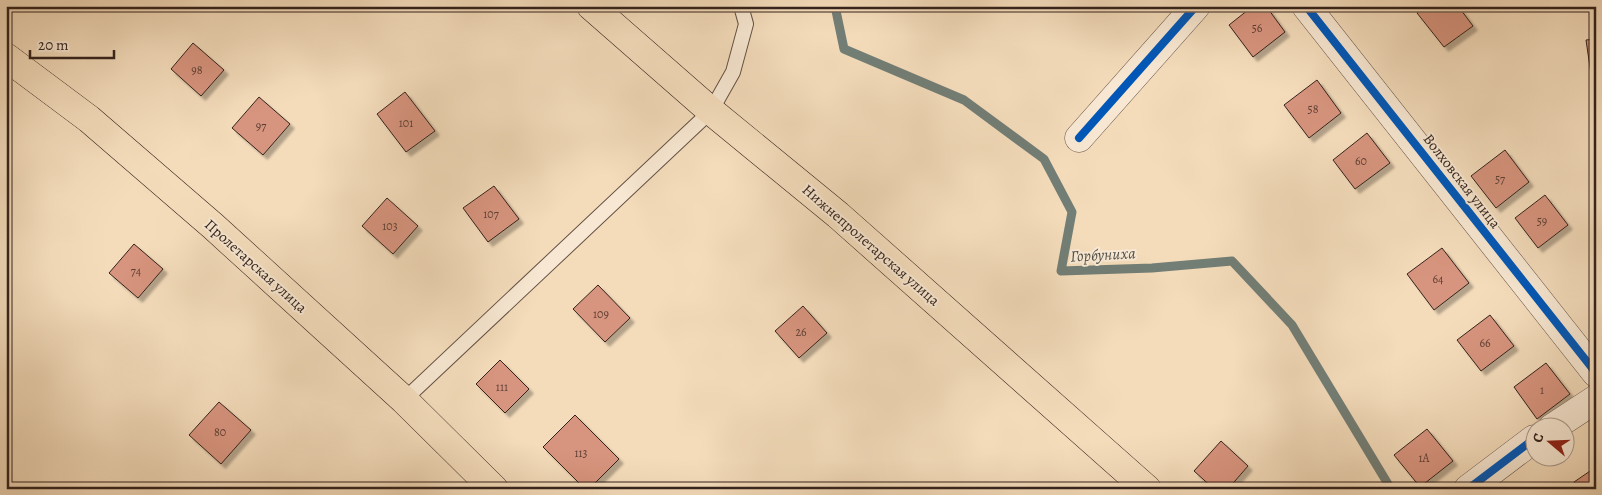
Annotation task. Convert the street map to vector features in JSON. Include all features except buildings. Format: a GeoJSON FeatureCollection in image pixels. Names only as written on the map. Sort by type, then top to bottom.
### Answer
{"type":"FeatureCollection","features":[{"type":"Feature","properties":{"kind":"main road","name":"Нижнепролетарская улица"},"geometry":{"type":"LineString","coordinates":[[591,6],[711,111],[838,215],[1147,489]]}},
{"type":"Feature","properties":{"kind":"main road","name":"Пролетарская улица"},"geometry":{"type":"LineString","coordinates":[[6,57],[89,119],[213,226],[404,400],[494,489]]}},
{"type":"Feature","properties":{"kind":"street"},"geometry":{"type":"LineString","coordinates":[[1079,138],[1196,6]]}},
{"type":"Feature","properties":{"kind":"street","name":"Волховская улица"},"geometry":{"type":"LineString","coordinates":[[1306,6],[1596,372]]}},
{"type":"Feature","properties":{"kind":"street"},"geometry":{"type":"LineString","coordinates":[[1567,418],[1596,398]]}},
{"type":"Feature","properties":{"kind":"street"},"geometry":{"type":"LineString","coordinates":[[1468,489],[1524,447]]}},
{"type":"Feature","properties":{"kind":"lane"},"geometry":{"type":"LineString","coordinates":[[404,400],[711,111],[733,72],[746,24],[741,6]]}},
{"type":"Feature","properties":{"kind":"waterway","name":"Горбуниха"},"geometry":{"type":"LineString","coordinates":[[835,6],[844,49],[964,100],[1044,159],[1072,212],[1061,271],[1152,268],[1232,261],[1292,325],[1391,489]]}},
{"type":"Feature","properties":{"kind":"cycle path"},"geometry":{"type":"LineString","coordinates":[[1079,138],[1196,6]]}},
{"type":"Feature","properties":{"kind":"cycle path"},"geometry":{"type":"LineString","coordinates":[[1306,6],[1596,373]]}},
{"type":"Feature","properties":{"kind":"cycle path"},"geometry":{"type":"LineString","coordinates":[[1468,489],[1524,447]]}}]}
